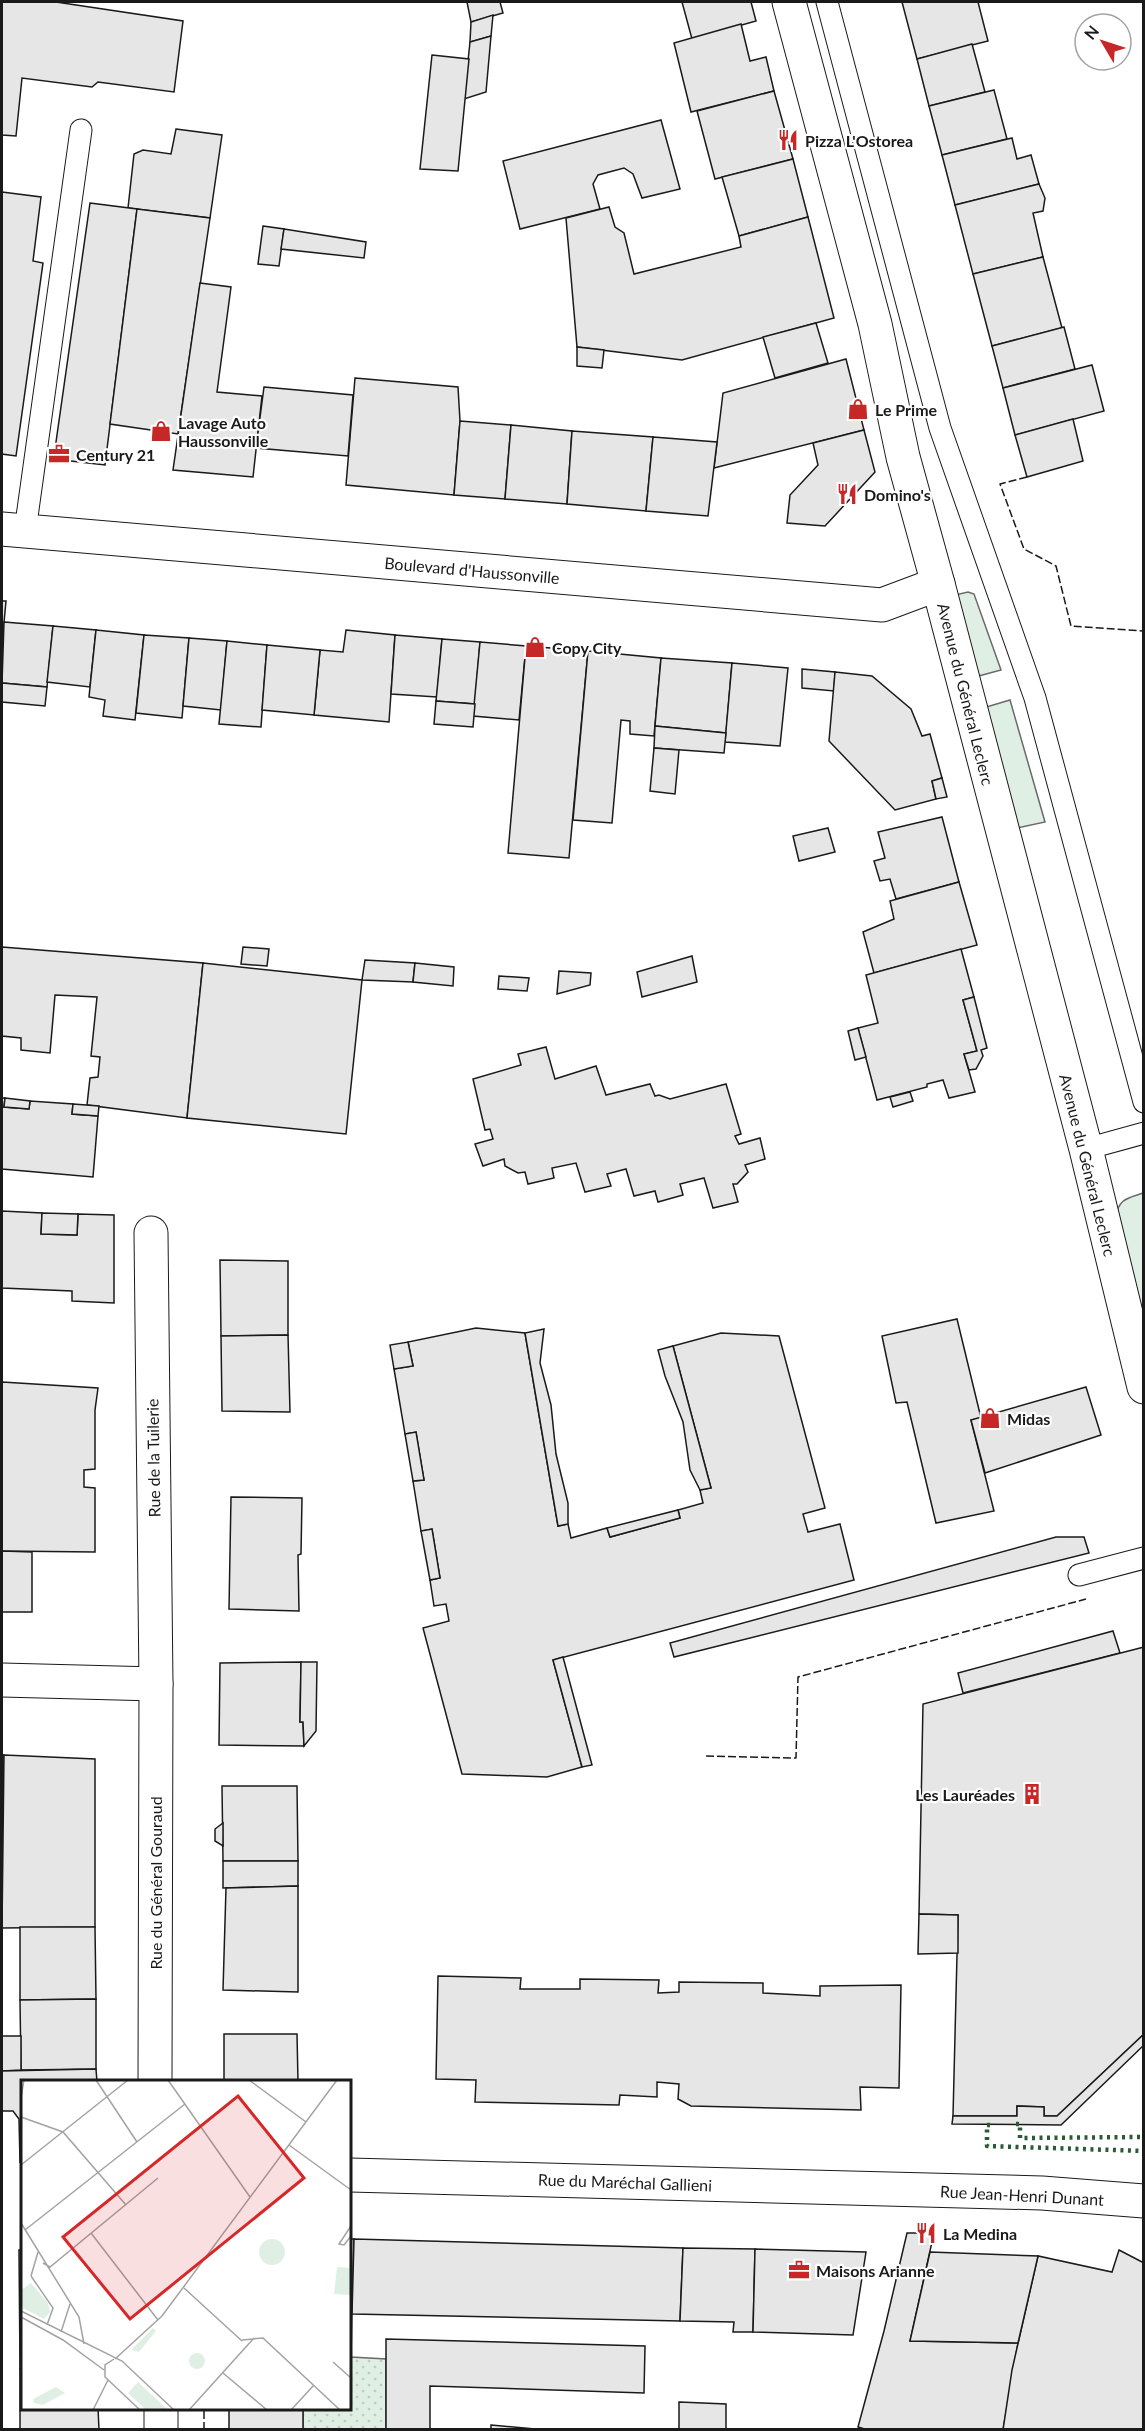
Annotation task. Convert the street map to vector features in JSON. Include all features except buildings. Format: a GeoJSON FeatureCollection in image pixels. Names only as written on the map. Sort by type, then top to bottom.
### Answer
{"type":"FeatureCollection","features":[{"type":"Feature","properties":{"kind":"street","name":"Avenue du Général Leclerc"},"geometry":{"type":"LineString","coordinates":[[789,2],[875,324],[903,457],[1086,1149],[1143,1387]]}},
{"type":"Feature","properties":{"kind":"street","name":"Boulevard d'Haussonville"},"geometry":{"type":"LineString","coordinates":[[13,530],[882,605],[938,584]]}},
{"type":"Feature","properties":{"kind":"street","name":"Rue de la Tuilerie"},"geometry":{"type":"LineString","coordinates":[[151,1233],[156,1684]]}},
{"type":"Feature","properties":{"kind":"street"},"geometry":{"type":"LineString","coordinates":[[2,1680],[156,1684]]}},
{"type":"Feature","properties":{"kind":"street","name":"Rue du Général Gouraud"},"geometry":{"type":"LineString","coordinates":[[155,2080],[156,1684]]}},
{"type":"Feature","properties":{"kind":"street","name":"Rue du Maréchal Gallieni"},"geometry":{"type":"LineString","coordinates":[[351,2175],[901,2190]]}},
{"type":"Feature","properties":{"kind":"street","name":"Rue Jean-Henri Dunant"},"geometry":{"type":"LineString","coordinates":[[901,2190],[1042,2193],[1143,2201]]}},
{"type":"Feature","properties":{"kind":"street"},"geometry":{"type":"LineString","coordinates":[[161,2410],[161,2430]]}},
{"type":"Feature","properties":{"kind":"lane"},"geometry":{"type":"LineString","coordinates":[[827,2],[940,428],[1035,699],[1143,1102]]}},
{"type":"Feature","properties":{"kind":"lane"},"geometry":{"type":"LineString","coordinates":[[13,530],[81,130]]}},
{"type":"Feature","properties":{"kind":"lane"},"geometry":{"type":"LineString","coordinates":[[1086,1149],[1143,1133]]}},
{"type":"Feature","properties":{"kind":"lane"},"geometry":{"type":"LineString","coordinates":[[1079,1575],[1143,1558]]}},
{"type":"Feature","properties":{"kind":"green space"},"geometry":{"type":"Polygon","coordinates":[[[968,592],[974,594],[1001,670],[975,677],[955,595],[968,592]]]}},
{"type":"Feature","properties":{"kind":"green space"},"geometry":{"type":"Polygon","coordinates":[[[1010,700],[1045,822],[1012,829],[983,708],[1010,700]]]}},
{"type":"Feature","properties":{"kind":"green space"},"geometry":{"type":"Polygon","coordinates":[[[1143,1193],[1143,1327],[1115,1217],[1124,1200],[1143,1193]]]}},
{"type":"Feature","properties":{"kind":"green space"},"geometry":{"type":"Polygon","coordinates":[[[351,2357],[386,2359],[386,2429],[303,2429],[303,2410],[351,2410],[351,2357]]]}},
{"type":"Feature","properties":{"kind":"hedge"},"geometry":{"type":"LineString","coordinates":[[1016,2124],[1020,2124],[1020,2138],[1144,2137]]}},
{"type":"Feature","properties":{"kind":"hedge"},"geometry":{"type":"LineString","coordinates":[[990,2125],[987,2125],[987,2146],[1144,2151]]}},
{"type":"Feature","properties":{"kind":"fence"},"geometry":{"type":"LineString","coordinates":[[1027,477],[1000,484],[1024,549],[1056,566],[1071,626],[1144,631]]}},
{"type":"Feature","properties":{"kind":"fence"},"geometry":{"type":"LineString","coordinates":[[706,1756],[796,1758],[798,1677],[1086,1599]]}},
{"type":"Feature","properties":{"kind":"fence"},"geometry":{"type":"LineString","coordinates":[[204,2410],[204,2430]]}},
{"type":"Feature","properties":{"kind":"place","name":"Pizza L'Ostorea"},"geometry":{"type":"Point","coordinates":[788,140]}},
{"type":"Feature","properties":{"kind":"place","name":"Le Prime"},"geometry":{"type":"Point","coordinates":[858,409]}},
{"type":"Feature","properties":{"kind":"place","name":"Lavage Auto Haussonville"},"geometry":{"type":"Point","coordinates":[161,431]}},
{"type":"Feature","properties":{"kind":"place","name":"Century 21"},"geometry":{"type":"Point","coordinates":[59,454]}},
{"type":"Feature","properties":{"kind":"place","name":"Domino's"},"geometry":{"type":"Point","coordinates":[847,494]}},
{"type":"Feature","properties":{"kind":"place","name":"Copy City"},"geometry":{"type":"Point","coordinates":[535,647]}},
{"type":"Feature","properties":{"kind":"place","name":"Midas"},"geometry":{"type":"Point","coordinates":[990,1418]}},
{"type":"Feature","properties":{"kind":"place","name":"Les Lauréades"},"geometry":{"type":"Point","coordinates":[1032,1794]}},
{"type":"Feature","properties":{"kind":"place","name":"La Medina"},"geometry":{"type":"Point","coordinates":[926,2233]}},
{"type":"Feature","properties":{"kind":"place","name":"Maisons Arianne"},"geometry":{"type":"Point","coordinates":[799,2270]}}]}
